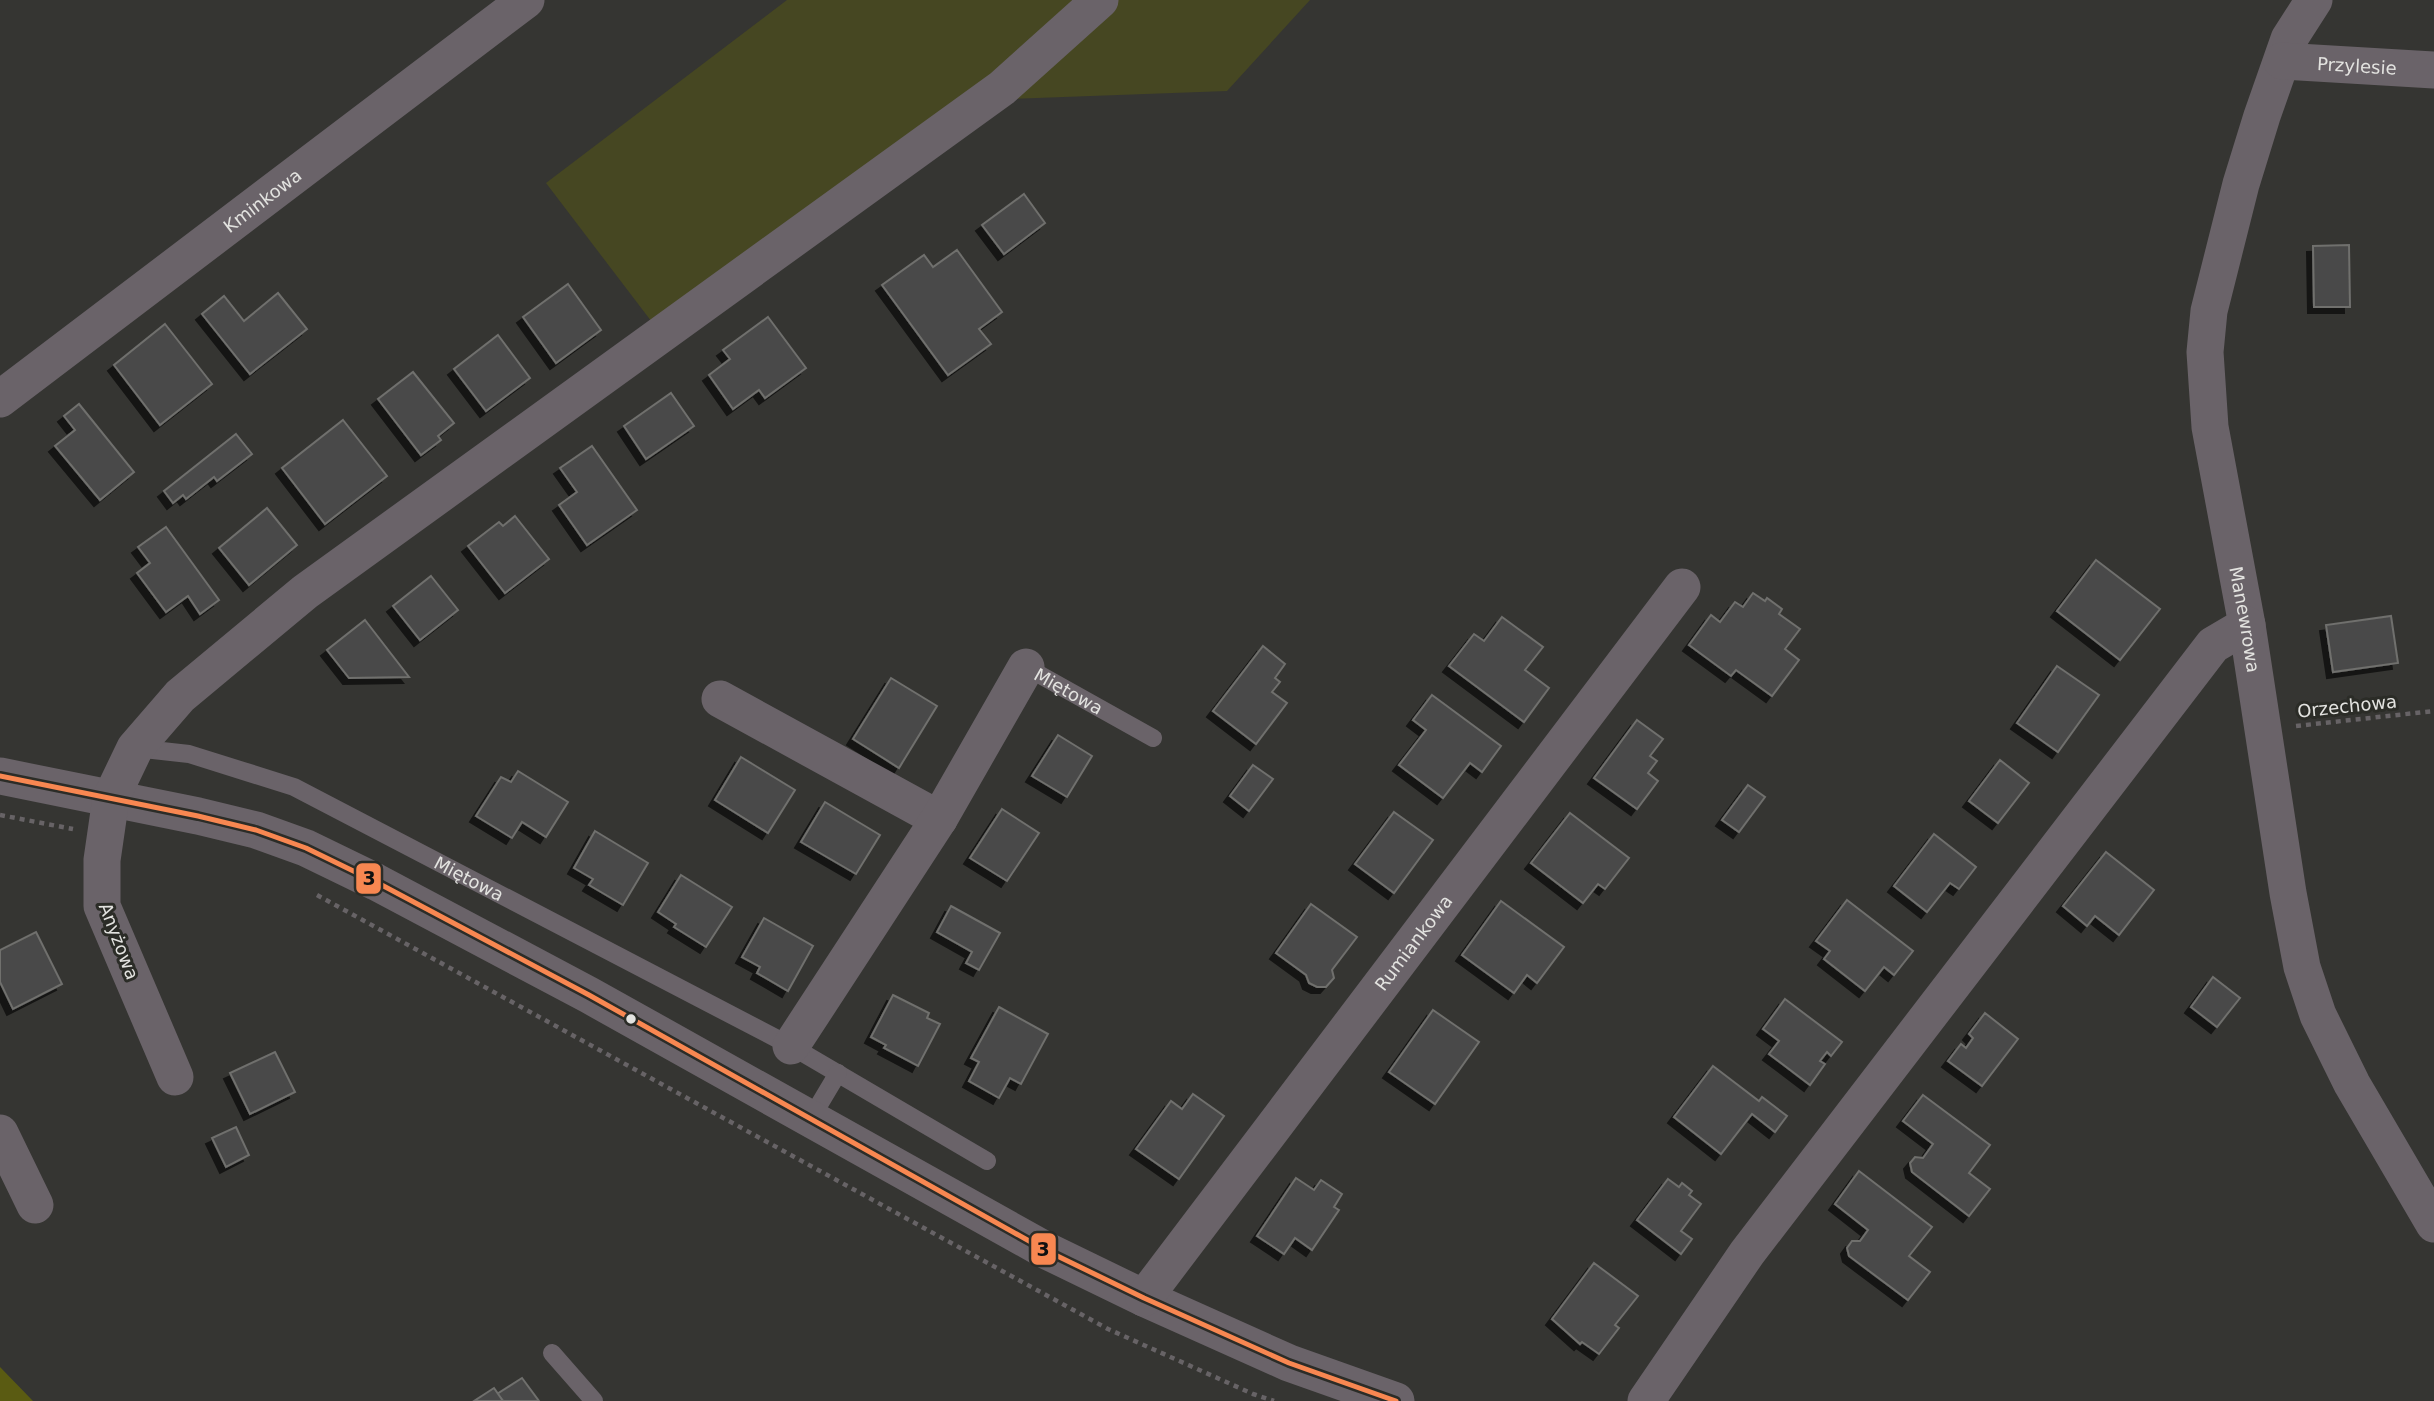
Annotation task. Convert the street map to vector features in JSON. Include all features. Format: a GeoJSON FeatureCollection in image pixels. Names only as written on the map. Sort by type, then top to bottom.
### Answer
{"type":"FeatureCollection","features":[{"type":"Feature","properties":{"kind":"street","name":"Kminkowa"},"geometry":{"type":"LineString","coordinates":[[0,400],[526,0]]}},
{"type":"Feature","properties":{"kind":"street","name":"Anyżowa"},"geometry":{"type":"LineString","coordinates":[[175,1077],[102,906],[102,860],[111,798],[135,748],[180,696],[304,592],[1002,88],[1100,0]]}},
{"type":"Feature","properties":{"kind":"street"},"geometry":{"type":"LineString","coordinates":[[2283,0],[2285,50]]}},
{"type":"Feature","properties":{"kind":"street","name":"Manewrowa"},"geometry":{"type":"LineString","coordinates":[[2314,0],[2285,50],[2262,116],[2241,184],[2209,311],[2205,352],[2210,427],[2247,625],[2296,942],[2318,1015],[2352,1084],[2434,1224]]}},
{"type":"Feature","properties":{"kind":"street","name":"Przylesie"},"geometry":{"type":"LineString","coordinates":[[2285,50],[2434,70]]}},
{"type":"Feature","properties":{"kind":"street","name":"Rumiankowa"},"geometry":{"type":"LineString","coordinates":[[1144,1298],[1682,587]]}},
{"type":"Feature","properties":{"kind":"street"},"geometry":{"type":"LineString","coordinates":[[1646,1401],[1747,1253],[2213,645],[2247,625]]}},
{"type":"Feature","properties":{"kind":"street","name":"Miętowa"},"geometry":{"type":"LineString","coordinates":[[791,1046],[939,819],[1026,667]]}},
{"type":"Feature","properties":{"kind":"street"},"geometry":{"type":"LineString","coordinates":[[720,699],[939,819]]}},
{"type":"Feature","properties":{"kind":"street"},"geometry":{"type":"LineString","coordinates":[[0,776],[256,830],[306,848],[589,995],[1047,1251],[1289,1363],[1377,1398]]}},
{"type":"Feature","properties":{"kind":"street"},"geometry":{"type":"LineString","coordinates":[[0,1133],[35,1205]]}},
{"type":"Feature","properties":{"kind":"lane","name":"Miętowa"},"geometry":{"type":"LineString","coordinates":[[1026,667],[1153,738]]}},
{"type":"Feature","properties":{"kind":"lane","name":"Miętowa"},"geometry":{"type":"LineString","coordinates":[[135,748],[189,754],[294,787],[791,1046],[987,1161]]}},
{"type":"Feature","properties":{"kind":"lane"},"geometry":{"type":"LineString","coordinates":[[810,1120],[838,1073]]}},
{"type":"Feature","properties":{"kind":"lane"},"geometry":{"type":"LineString","coordinates":[[552,1353],[594,1401]]}},
{"type":"Feature","properties":{"kind":"path","name":"Orzechowa"},"geometry":{"type":"LineString","coordinates":[[2264,729],[2434,710]]}},
{"type":"Feature","properties":{"kind":"path"},"geometry":{"type":"LineString","coordinates":[[0,815],[107,836]]}},
{"type":"Feature","properties":{"kind":"path"},"geometry":{"type":"LineString","coordinates":[[316,894],[1108,1329],[1274,1401]]}},
{"type":"Feature","properties":{"kind":"green space"},"geometry":{"type":"Polygon","coordinates":[[[787,0],[1310,0],[1227,91],[1009,99],[661,334],[546,183],[787,0]]]}},
{"type":"Feature","properties":{"kind":"shaded area"},"geometry":{"type":"Polygon","coordinates":[[[0,1367],[33,1401],[0,1401],[0,1367]]]}},
{"type":"Feature","properties":{"kind":"building"},"geometry":{"type":"Polygon","coordinates":[[[1024,194],[1045,223],[1004,254],[982,225],[1024,194]]]}},
{"type":"Feature","properties":{"kind":"building"},"geometry":{"type":"Polygon","coordinates":[[[2349,245],[2350,307],[2314,307],[2313,246],[2349,245]]]}},
{"type":"Feature","properties":{"kind":"building"},"geometry":{"type":"Polygon","coordinates":[[[957,250],[1002,312],[979,329],[991,344],[948,375],[882,285],[924,255],[933,267],[957,250]]]}},
{"type":"Feature","properties":{"kind":"building"},"geometry":{"type":"Polygon","coordinates":[[[568,284],[601,330],[556,363],[523,317],[568,284]]]}},
{"type":"Feature","properties":{"kind":"building"},"geometry":{"type":"Polygon","coordinates":[[[278,293],[307,329],[250,374],[202,314],[224,296],[244,321],[278,293]]]}},
{"type":"Feature","properties":{"kind":"building"},"geometry":{"type":"Polygon","coordinates":[[[768,317],[806,368],[765,398],[759,390],[733,409],[709,375],[730,359],[723,350],[768,317]]]}},
{"type":"Feature","properties":{"kind":"building"},"geometry":{"type":"Polygon","coordinates":[[[165,324],[212,384],[160,425],[114,365],[165,324]]]}},
{"type":"Feature","properties":{"kind":"building"},"geometry":{"type":"Polygon","coordinates":[[[498,335],[530,378],[486,411],[454,369],[498,335]]]}},
{"type":"Feature","properties":{"kind":"building"},"geometry":{"type":"Polygon","coordinates":[[[413,372],[454,423],[438,436],[441,440],[421,455],[378,399],[413,372]]]}},
{"type":"Feature","properties":{"kind":"building"},"geometry":{"type":"Polygon","coordinates":[[[671,393],[694,426],[646,459],[624,426],[671,393]]]}},
{"type":"Feature","properties":{"kind":"building"},"geometry":{"type":"Polygon","coordinates":[[[79,404],[134,472],[100,500],[55,446],[75,430],[64,416],[79,404]]]}},
{"type":"Feature","properties":{"kind":"building"},"geometry":{"type":"Polygon","coordinates":[[[343,420],[387,476],[325,524],[282,468],[343,420]]]}},
{"type":"Feature","properties":{"kind":"building"},"geometry":{"type":"Polygon","coordinates":[[[236,434],[252,454],[217,481],[214,477],[186,499],[183,495],[173,503],[164,491],[236,434]]]}},
{"type":"Feature","properties":{"kind":"building"},"geometry":{"type":"Polygon","coordinates":[[[592,446],[637,510],[587,545],[559,505],[577,492],[560,468],[592,446]]]}},
{"type":"Feature","properties":{"kind":"building"},"geometry":{"type":"Polygon","coordinates":[[[267,508],[297,545],[249,585],[219,548],[267,508]]]}},
{"type":"Feature","properties":{"kind":"building"},"geometry":{"type":"Polygon","coordinates":[[[515,516],[549,559],[505,593],[468,546],[499,522],[503,526],[515,516]]]}},
{"type":"Feature","properties":{"kind":"building"},"geometry":{"type":"Polygon","coordinates":[[[166,527],[219,600],[200,614],[188,596],[166,612],[137,573],[150,563],[138,547],[166,527]]]}},
{"type":"Feature","properties":{"kind":"building"},"geometry":{"type":"Polygon","coordinates":[[[2096,560],[2160,609],[2120,660],[2057,611],[2096,560]]]}},
{"type":"Feature","properties":{"kind":"building"},"geometry":{"type":"Polygon","coordinates":[[[431,576],[458,610],[420,640],[393,606],[431,576]]]}},
{"type":"Feature","properties":{"kind":"building"},"geometry":{"type":"Polygon","coordinates":[[[1753,593],[1765,601],[1767,598],[1782,609],[1779,614],[1800,629],[1785,649],[1799,660],[1772,696],[1736,670],[1731,676],[1689,645],[1711,615],[1720,622],[1735,602],[1743,607],[1753,593]]]}},
{"type":"Feature","properties":{"kind":"building"},"geometry":{"type":"Polygon","coordinates":[[[2391,616],[2398,663],[2333,672],[2326,625],[2391,616]]]}},
{"type":"Feature","properties":{"kind":"building"},"geometry":{"type":"Polygon","coordinates":[[[1502,617],[1543,647],[1525,670],[1549,688],[1524,722],[1449,666],[1474,634],[1484,641],[1502,617]]]}},
{"type":"Feature","properties":{"kind":"building"},"geometry":{"type":"Polygon","coordinates":[[[365,620],[409,677],[349,678],[327,650],[365,620]]]}},
{"type":"Feature","properties":{"kind":"building"},"geometry":{"type":"Polygon","coordinates":[[[1263,646],[1285,664],[1275,678],[1280,682],[1272,692],[1287,703],[1256,744],[1213,711],[1263,646]]]}},
{"type":"Feature","properties":{"kind":"building"},"geometry":{"type":"Polygon","coordinates":[[[2057,666],[2099,695],[2058,752],[2017,723],[2057,666]]]}},
{"type":"Feature","properties":{"kind":"building"},"geometry":{"type":"Polygon","coordinates":[[[891,678],[937,706],[899,768],[853,739],[891,678]]]}},
{"type":"Feature","properties":{"kind":"building"},"geometry":{"type":"Polygon","coordinates":[[[1432,695],[1501,746],[1482,772],[1470,763],[1443,798],[1399,765],[1426,730],[1413,720],[1432,695]]]}},
{"type":"Feature","properties":{"kind":"building"},"geometry":{"type":"Polygon","coordinates":[[[1637,720],[1663,739],[1650,756],[1657,761],[1648,773],[1658,781],[1637,809],[1594,778],[1637,720]]]}},
{"type":"Feature","properties":{"kind":"building"},"geometry":{"type":"Polygon","coordinates":[[[1058,735],[1092,756],[1067,797],[1032,776],[1058,735]]]}},
{"type":"Feature","properties":{"kind":"building"},"geometry":{"type":"Polygon","coordinates":[[[741,757],[795,790],[768,833],[715,800],[741,757]]]}},
{"type":"Feature","properties":{"kind":"building"},"geometry":{"type":"Polygon","coordinates":[[[2000,760],[2029,783],[1998,823],[1969,801],[2000,760]]]}},
{"type":"Feature","properties":{"kind":"building"},"geometry":{"type":"Polygon","coordinates":[[[1253,765],[1273,779],[1249,811],[1230,796],[1253,765]]]}},
{"type":"Feature","properties":{"kind":"building"},"geometry":{"type":"Polygon","coordinates":[[[518,771],[568,802],[546,837],[522,822],[512,838],[476,816],[501,777],[511,782],[518,771]]]}},
{"type":"Feature","properties":{"kind":"building"},"geometry":{"type":"Polygon","coordinates":[[[1748,785],[1765,797],[1739,832],[1722,820],[1748,785]]]}},
{"type":"Feature","properties":{"kind":"building"},"geometry":{"type":"Polygon","coordinates":[[[825,802],[880,835],[856,874],[801,842],[825,802]]]}},
{"type":"Feature","properties":{"kind":"building"},"geometry":{"type":"Polygon","coordinates":[[[1002,809],[1039,833],[1007,881],[970,858],[1002,809]]]}},
{"type":"Feature","properties":{"kind":"building"},"geometry":{"type":"Polygon","coordinates":[[[1394,812],[1433,840],[1394,893],[1355,864],[1394,812]]]}},
{"type":"Feature","properties":{"kind":"building"},"geometry":{"type":"Polygon","coordinates":[[[1570,813],[1629,858],[1605,889],[1598,884],[1583,903],[1531,863],[1570,813]]]}},
{"type":"Feature","properties":{"kind":"building"},"geometry":{"type":"Polygon","coordinates":[[[595,831],[648,863],[623,905],[589,885],[593,879],[574,868],[595,831]]]}},
{"type":"Feature","properties":{"kind":"building"},"geometry":{"type":"Polygon","coordinates":[[[1934,834],[1976,867],[1959,889],[1950,883],[1927,912],[1894,886],[1934,834]]]}},
{"type":"Feature","properties":{"kind":"building"},"geometry":{"type":"Polygon","coordinates":[[[2106,852],[2154,890],[2119,935],[2095,916],[2087,926],[2063,906],[2106,852]]]}},
{"type":"Feature","properties":{"kind":"building"},"geometry":{"type":"Polygon","coordinates":[[[681,875],[732,907],[706,947],[674,927],[676,924],[658,912],[681,875]]]}},
{"type":"Feature","properties":{"kind":"building"},"geometry":{"type":"Polygon","coordinates":[[[1847,900],[1913,951],[1894,975],[1884,967],[1865,991],[1824,959],[1830,951],[1816,941],[1847,900]]]}},
{"type":"Feature","properties":{"kind":"building"},"geometry":{"type":"Polygon","coordinates":[[[1501,901],[1564,947],[1537,983],[1527,975],[1514,993],[1462,955],[1501,901]]]}},
{"type":"Feature","properties":{"kind":"building"},"geometry":{"type":"Polygon","coordinates":[[[1311,904],[1357,937],[1332,970],[1334,978],[1326,987],[1309,983],[1306,975],[1276,953],[1311,904]]]}},
{"type":"Feature","properties":{"kind":"building"},"geometry":{"type":"Polygon","coordinates":[[[951,906],[1000,933],[979,970],[966,963],[972,952],[937,932],[951,906]]]}},
{"type":"Feature","properties":{"kind":"building"},"geometry":{"type":"Polygon","coordinates":[[[764,918],[813,946],[788,991],[757,973],[760,967],[742,957],[764,918]]]}},
{"type":"Feature","properties":{"kind":"building"},"geometry":{"type":"Polygon","coordinates":[[[36,932],[62,984],[13,1009],[0,982],[0,950],[36,932]]]}},
{"type":"Feature","properties":{"kind":"building"},"geometry":{"type":"Polygon","coordinates":[[[2213,977],[2240,998],[2217,1027],[2191,1007],[2213,977]]]}},
{"type":"Feature","properties":{"kind":"building"},"geometry":{"type":"Polygon","coordinates":[[[893,995],[929,1013],[927,1018],[940,1024],[918,1066],[884,1048],[886,1045],[871,1037],[893,995]]]}},
{"type":"Feature","properties":{"kind":"building"},"geometry":{"type":"Polygon","coordinates":[[[1785,999],[1842,1042],[1831,1056],[1827,1052],[1820,1061],[1825,1064],[1810,1085],[1769,1054],[1779,1041],[1763,1029],[1785,999]]]}},
{"type":"Feature","properties":{"kind":"building"},"geometry":{"type":"Polygon","coordinates":[[[999,1007],[1048,1034],[1021,1084],[1010,1078],[999,1098],[969,1081],[979,1062],[971,1058],[999,1007]]]}},
{"type":"Feature","properties":{"kind":"building"},"geometry":{"type":"Polygon","coordinates":[[[1433,1010],[1479,1042],[1435,1104],[1389,1072],[1433,1010]]]}},
{"type":"Feature","properties":{"kind":"building"},"geometry":{"type":"Polygon","coordinates":[[[1985,1013],[2018,1039],[1982,1086],[1948,1061],[1961,1044],[1966,1048],[1973,1038],[1969,1034],[1985,1013]]]}},
{"type":"Feature","properties":{"kind":"building"},"geometry":{"type":"Polygon","coordinates":[[[275,1052],[295,1092],[250,1114],[230,1073],[275,1052]]]}},
{"type":"Feature","properties":{"kind":"building"},"geometry":{"type":"Polygon","coordinates":[[[1713,1066],[1759,1101],[1762,1097],[1787,1116],[1775,1132],[1752,1114],[1721,1154],[1674,1117],[1713,1066]]]}},
{"type":"Feature","properties":{"kind":"building"},"geometry":{"type":"Polygon","coordinates":[[[1193,1094],[1224,1116],[1179,1179],[1136,1149],[1171,1101],[1182,1109],[1193,1094]]]}},
{"type":"Feature","properties":{"kind":"building"},"geometry":{"type":"Polygon","coordinates":[[[1923,1095],[1990,1145],[1969,1173],[1990,1189],[1969,1216],[1912,1172],[1910,1163],[1915,1157],[1923,1158],[1933,1144],[1903,1121],[1923,1095]]]}},
{"type":"Feature","properties":{"kind":"building"},"geometry":{"type":"Polygon","coordinates":[[[236,1127],[249,1155],[226,1167],[212,1138],[236,1127]]]}},
{"type":"Feature","properties":{"kind":"building"},"geometry":{"type":"Polygon","coordinates":[[[1859,1171],[1932,1227],[1909,1256],[1930,1272],[1908,1300],[1849,1256],[1847,1248],[1852,1241],[1860,1241],[1868,1230],[1835,1204],[1859,1171]]]}},
{"type":"Feature","properties":{"kind":"building"},"geometry":{"type":"Polygon","coordinates":[[[1296,1178],[1314,1190],[1321,1180],[1342,1194],[1334,1207],[1339,1210],[1312,1250],[1295,1238],[1284,1254],[1257,1236],[1296,1178]]]}},
{"type":"Feature","properties":{"kind":"building"},"geometry":{"type":"Polygon","coordinates":[[[1668,1179],[1679,1187],[1682,1183],[1692,1191],[1689,1195],[1701,1204],[1681,1231],[1692,1239],[1681,1254],[1637,1220],[1668,1179]]]}},
{"type":"Feature","properties":{"kind":"building"},"geometry":{"type":"Polygon","coordinates":[[[1594,1263],[1638,1296],[1615,1325],[1619,1328],[1599,1354],[1582,1342],[1580,1344],[1552,1319],[1594,1263]]]}},
{"type":"Feature","properties":{"kind":"building"},"geometry":{"type":"Polygon","coordinates":[[[522,1378],[539,1401],[503,1401],[497,1394],[522,1378]]]}},
{"type":"Feature","properties":{"kind":"building"},"geometry":{"type":"Polygon","coordinates":[[[494,1388],[503,1401],[474,1401],[494,1388]]]}},
{"type":"Feature","properties":{"kind":"transit line","name":"3"},"geometry":{"type":"LineString","coordinates":[[0,776],[198,816],[256,830],[306,848],[589,995],[1047,1251],[1289,1363],[1396,1401]]}}]}
